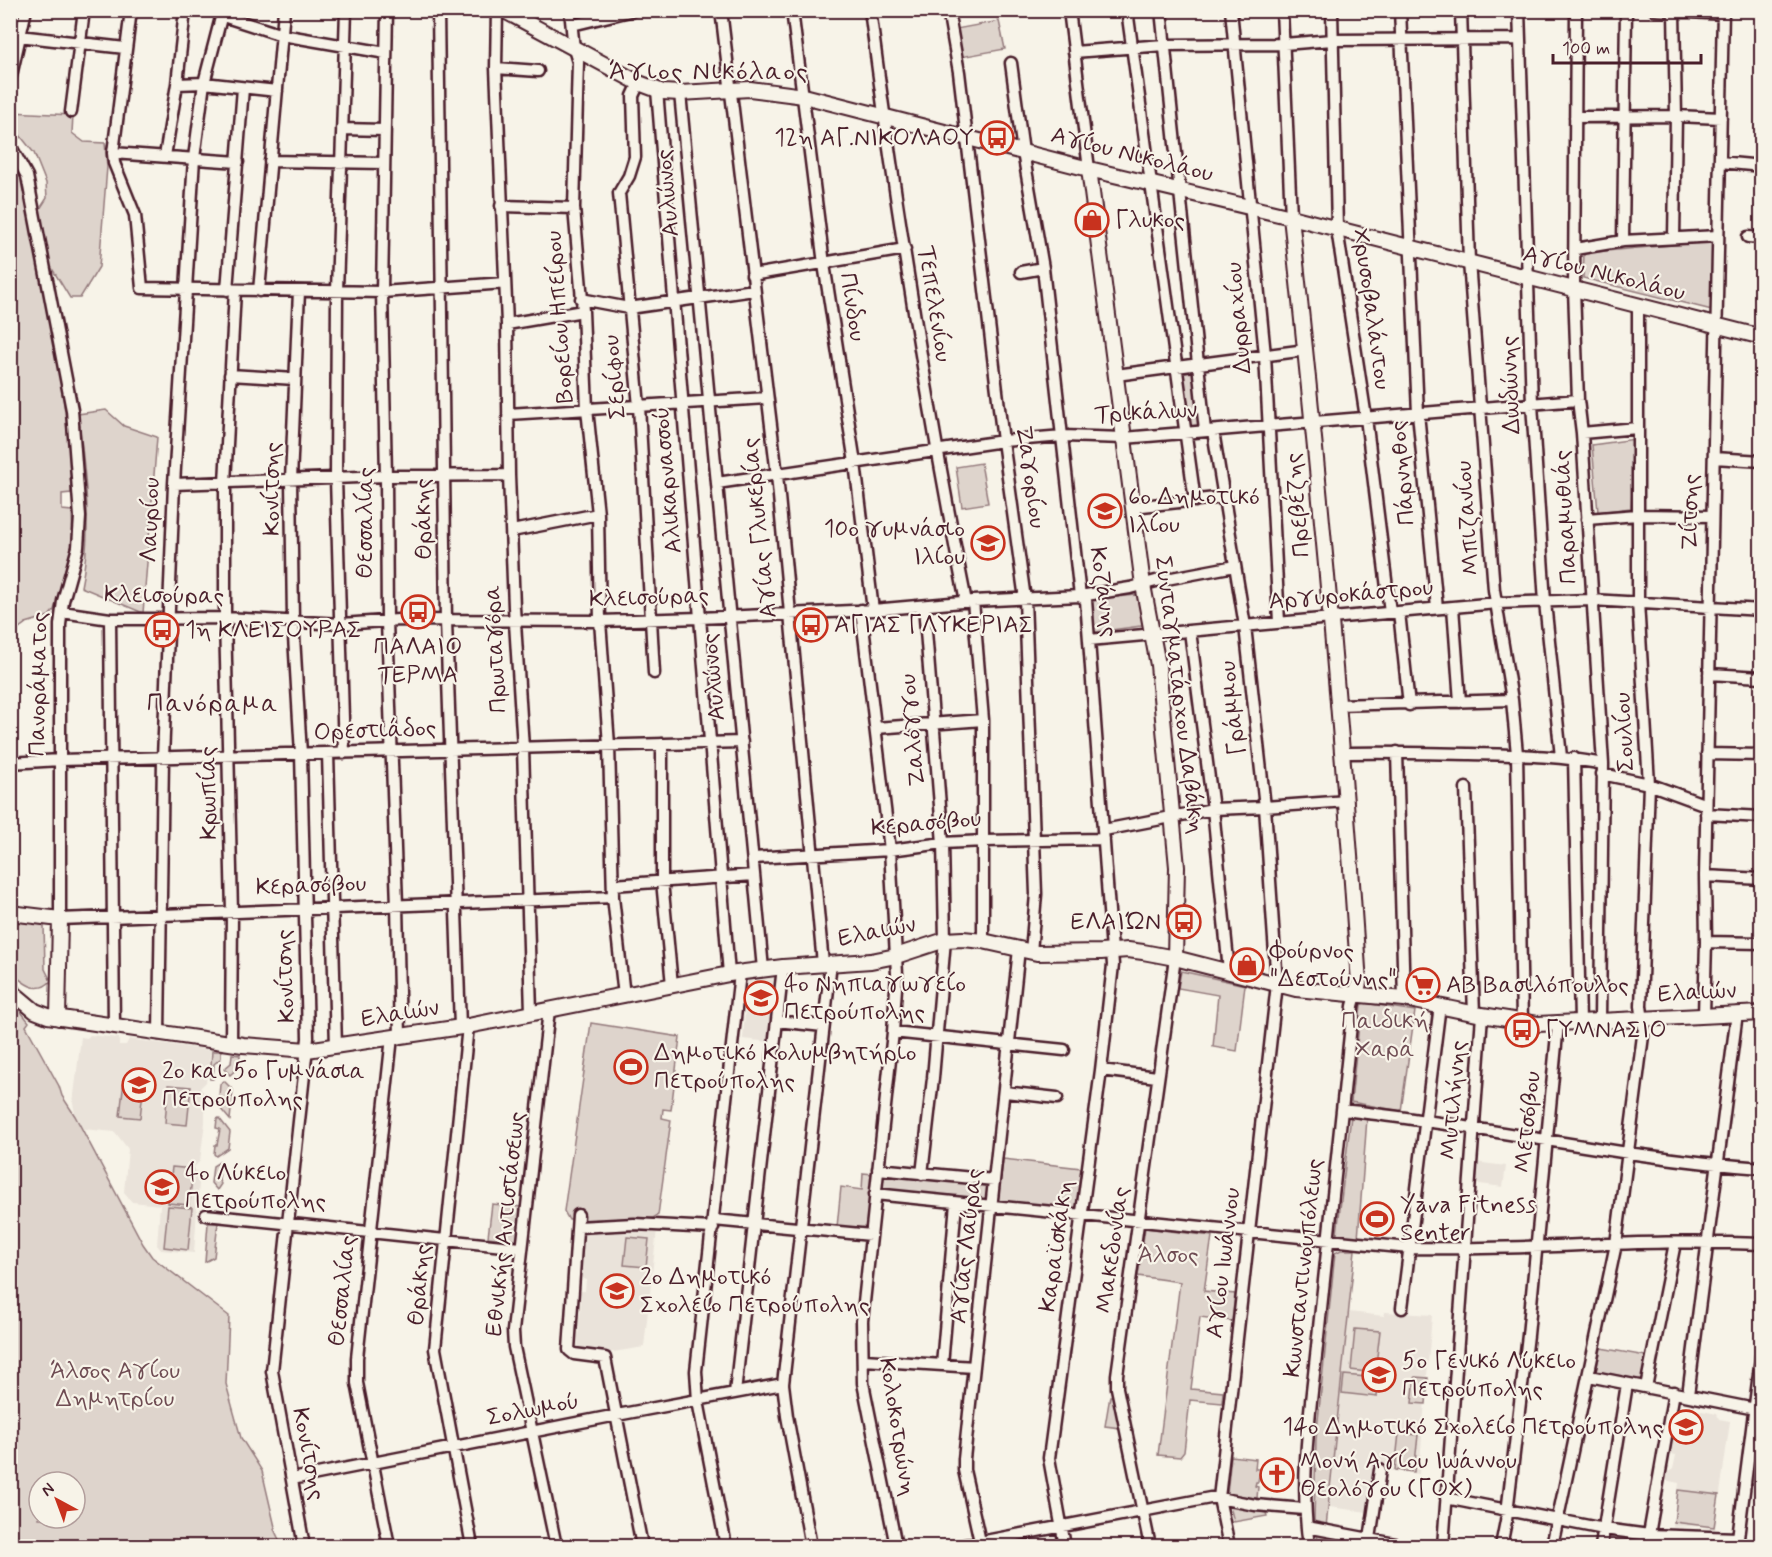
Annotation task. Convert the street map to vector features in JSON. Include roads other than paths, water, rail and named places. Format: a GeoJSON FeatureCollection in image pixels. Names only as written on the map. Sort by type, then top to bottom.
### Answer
{"type":"FeatureCollection","features":[{"type":"Feature","properties":{"kind":"street"},"geometry":{"type":"LineString","coordinates":[[10,80],[16,36],[26,10]]}},
{"type":"Feature","properties":{"kind":"street"},"geometry":{"type":"LineString","coordinates":[[71,112],[84,10]]}},
{"type":"Feature","properties":{"kind":"street"},"geometry":{"type":"LineString","coordinates":[[131,10],[113,153],[114,163],[135,215],[142,288],[382,292],[505,283]]}},
{"type":"Feature","properties":{"kind":"street"},"geometry":{"type":"LineString","coordinates":[[165,156],[177,84],[185,10]]}},
{"type":"Feature","properties":{"kind":"street"},"geometry":{"type":"LineString","coordinates":[[259,291],[284,10]]}},
{"type":"Feature","properties":{"kind":"street"},"geometry":{"type":"LineString","coordinates":[[344,753],[336,478],[337,291],[346,10]]}},
{"type":"Feature","properties":{"kind":"street","name":"Θεσσαλίας"},"geometry":{"type":"LineString","coordinates":[[387,10],[382,292],[387,621],[398,905],[396,1036],[370,1233],[357,1358],[357,1383],[388,1546]]}},
{"type":"Feature","properties":{"kind":"street","name":"Θράκης"},"geometry":{"type":"LineString","coordinates":[[438,10],[446,621],[452,750],[455,903],[464,1026],[435,1348],[472,1546]]}},
{"type":"Feature","properties":{"kind":"street","name":"Πρωταγόρα"},"geometry":{"type":"LineString","coordinates":[[497,10],[496,68],[507,324],[509,475],[514,620],[523,748],[531,1012]]}},
{"type":"Feature","properties":{"kind":"street","name":"Αγίου Νικολάου"},"geometry":{"type":"LineString","coordinates":[[503,10],[639,83],[657,90],[680,93],[729,89],[766,90],[804,96],[1761,337]]}},
{"type":"Feature","properties":{"kind":"street","name":"Βορείου Ηπείρου"},"geometry":{"type":"LineString","coordinates":[[570,10],[574,49],[578,62],[574,208],[583,311],[587,409],[598,514],[600,621],[609,746],[613,891],[624,996]]}},
{"type":"Feature","properties":{"kind":"street"},"geometry":{"type":"LineString","coordinates":[[572,25],[634,10]]}},
{"type":"Feature","properties":{"kind":"street","name":"Αγίας Γλυκερίας"},"geometry":{"type":"LineString","coordinates":[[721,10],[777,475],[814,854],[827,963],[823,1026],[783,1384],[811,1546]]}},
{"type":"Feature","properties":{"kind":"street","name":"Πίνδου"},"geometry":{"type":"LineString","coordinates":[[792,10],[873,609]]}},
{"type":"Feature","properties":{"kind":"street","name":"Τεπελενίου"},"geometry":{"type":"LineString","coordinates":[[870,10],[884,116],[936,451],[970,601],[983,720],[983,941]]}},
{"type":"Feature","properties":{"kind":"street","name":"Ζαγορίου"},"geometry":{"type":"LineString","coordinates":[[948,10],[967,137],[1003,441],[1026,599],[1032,839],[1036,894],[1025,950]]}},
{"type":"Feature","properties":{"kind":"street","name":"Συνταγματάρχου Δαβάκη"},"geometry":{"type":"LineString","coordinates":[[1068,10],[1143,585],[1154,634],[1177,867],[1175,958]]}},
{"type":"Feature","properties":{"kind":"street"},"geometry":{"type":"LineString","coordinates":[[1127,10],[1195,501]]}},
{"type":"Feature","properties":{"kind":"street","name":"Γράμμου"},"geometry":{"type":"LineString","coordinates":[[1161,10],[1198,366],[1209,431],[1225,497],[1245,626],[1265,807],[1277,984]]}},
{"type":"Feature","properties":{"kind":"street","name":"Δυρραχίου"},"geometry":{"type":"LineString","coordinates":[[1231,10],[1265,356],[1279,622]]}},
{"type":"Feature","properties":{"kind":"street","name":"Πρεβέζης"},"geometry":{"type":"LineString","coordinates":[[1282,10],[1291,217],[1313,422],[1347,801],[1359,983],[1356,995]]}},
{"type":"Feature","properties":{"kind":"street","name":"Χρυσοβαλάντου"},"geometry":{"type":"LineString","coordinates":[[1332,10],[1337,229],[1409,705]]}},
{"type":"Feature","properties":{"kind":"street","name":"Πάρνηθος"},"geometry":{"type":"LineString","coordinates":[[1400,10],[1418,414],[1437,608]]}},
{"type":"Feature","properties":{"kind":"street","name":"Μπιζανίου"},"geometry":{"type":"LineString","coordinates":[[1461,10],[1469,262],[1494,590],[1512,700],[1517,754],[1521,1022]]}},
{"type":"Feature","properties":{"kind":"street","name":"Δωδώνης"},"geometry":{"type":"LineString","coordinates":[[1519,10],[1532,404],[1545,602],[1561,757]]}},
{"type":"Feature","properties":{"kind":"street","name":"Παραμυθιάς"},"geometry":{"type":"LineString","coordinates":[[1576,10],[1574,290],[1578,400],[1582,432],[1602,769],[1600,1020]]}},
{"type":"Feature","properties":{"kind":"street"},"geometry":{"type":"LineString","coordinates":[[1623,242],[1626,10]]}},
{"type":"Feature","properties":{"kind":"street"},"geometry":{"type":"LineString","coordinates":[[1655,10],[1723,12]]}},
{"type":"Feature","properties":{"kind":"street"},"geometry":{"type":"LineString","coordinates":[[1674,12],[1676,116],[1674,238]]}},
{"type":"Feature","properties":{"kind":"street","name":"Ζίτσης"},"geometry":{"type":"LineString","coordinates":[[1704,1015],[1707,754],[1723,12]]}},
{"type":"Feature","properties":{"kind":"street"},"geometry":{"type":"LineString","coordinates":[[223,13],[282,35],[386,53]]}},
{"type":"Feature","properties":{"kind":"street","name":"Λαυρίου"},"geometry":{"type":"LineString","coordinates":[[159,1034],[163,758],[174,484],[194,158],[204,83],[223,13]]}},
{"type":"Feature","properties":{"kind":"street"},"geometry":{"type":"LineString","coordinates":[[16,36],[125,48]]}},
{"type":"Feature","properties":{"kind":"street"},"geometry":{"type":"LineString","coordinates":[[1074,52],[1164,45],[1284,44],[1332,40],[1520,39]]}},
{"type":"Feature","properties":{"kind":"street","name":"Κοζάνης"},"geometry":{"type":"LineString","coordinates":[[1011,63],[1023,152],[1043,268],[1080,596],[1086,600],[1112,951]]}},
{"type":"Feature","properties":{"kind":"street"},"geometry":{"type":"LineString","coordinates":[[496,68],[538,71]]}},
{"type":"Feature","properties":{"kind":"street"},"geometry":{"type":"LineString","coordinates":[[177,84],[204,83],[277,91]]}},
{"type":"Feature","properties":{"kind":"street","name":"Σερίφου"},"geometry":{"type":"LineString","coordinates":[[639,83],[633,96],[635,157],[629,176],[619,193],[639,406],[654,673]]}},
{"type":"Feature","properties":{"kind":"street","name":"Κρωπίας"},"geometry":{"type":"LineString","coordinates":[[231,1044],[232,912],[225,618],[225,483],[231,290],[243,88]]}},
{"type":"Feature","properties":{"kind":"street","name":"Αλικαρνασσού"},"geometry":{"type":"LineString","coordinates":[[657,90],[721,878],[734,974],[714,1224],[696,1371],[698,1401],[726,1546]]}},
{"type":"Feature","properties":{"kind":"street","name":"Αυλώνος"},"geometry":{"type":"LineString","coordinates":[[680,93],[763,969]]}},
{"type":"Feature","properties":{"kind":"street"},"geometry":{"type":"LineString","coordinates":[[1575,117],[1720,118]]}},
{"type":"Feature","properties":{"kind":"street"},"geometry":{"type":"LineString","coordinates":[[342,129],[384,130]]}},
{"type":"Feature","properties":{"kind":"street","name":"Πανοράματος"},"geometry":{"type":"LineString","coordinates":[[10,145],[27,176],[72,410],[80,517],[78,547],[62,612],[58,1018]]}},
{"type":"Feature","properties":{"kind":"street"},"geometry":{"type":"LineString","coordinates":[[113,153],[238,162]]}},
{"type":"Feature","properties":{"kind":"street"},"geometry":{"type":"LineString","coordinates":[[270,161],[383,164]]}},
{"type":"Feature","properties":{"kind":"street"},"geometry":{"type":"LineString","coordinates":[[1720,162],[1761,166]]}},
{"type":"Feature","properties":{"kind":"street"},"geometry":{"type":"LineString","coordinates":[[501,206],[574,208]]}},
{"type":"Feature","properties":{"kind":"street"},"geometry":{"type":"LineString","coordinates":[[1575,249],[1623,242],[1718,236]]}},
{"type":"Feature","properties":{"kind":"street"},"geometry":{"type":"LineString","coordinates":[[1748,237],[1761,238]]}},
{"type":"Feature","properties":{"kind":"street"},"geometry":{"type":"LineString","coordinates":[[752,275],[905,249]]}},
{"type":"Feature","properties":{"kind":"street"},"geometry":{"type":"LineString","coordinates":[[1021,272],[1043,268]]}},
{"type":"Feature","properties":{"kind":"street"},"geometry":{"type":"LineString","coordinates":[[581,299],[629,308],[754,290]]}},
{"type":"Feature","properties":{"kind":"street","name":"Κονίτσης"},"geometry":{"type":"LineString","coordinates":[[299,291],[291,480],[293,620],[301,754],[307,1050],[272,1371],[304,1546]]}},
{"type":"Feature","properties":{"kind":"street","name":"Σουλίου"},"geometry":{"type":"LineString","coordinates":[[1552,1546],[1616,1244],[1644,1028],[1641,1006],[1649,784],[1638,602],[1638,306]]}},
{"type":"Feature","properties":{"kind":"street"},"geometry":{"type":"LineString","coordinates":[[507,324],[583,311]]}},
{"type":"Feature","properties":{"kind":"street"},"geometry":{"type":"LineString","coordinates":[[1116,375],[1306,350]]}},
{"type":"Feature","properties":{"kind":"street"},"geometry":{"type":"LineString","coordinates":[[230,375],[295,379]]}},
{"type":"Feature","properties":{"kind":"street"},"geometry":{"type":"LineString","coordinates":[[507,414],[767,398]]}},
{"type":"Feature","properties":{"kind":"street","name":"Τρικάλων"},"geometry":{"type":"LineString","coordinates":[[717,483],[1003,441],[1063,436],[1124,438],[1578,400]]}},
{"type":"Feature","properties":{"kind":"street"},"geometry":{"type":"LineString","coordinates":[[1582,432],[1637,429]]}},
{"type":"Feature","properties":{"kind":"street"},"geometry":{"type":"LineString","coordinates":[[1714,458],[1761,461]]}},
{"type":"Feature","properties":{"kind":"street"},"geometry":{"type":"LineString","coordinates":[[174,484],[386,476],[509,475]]}},
{"type":"Feature","properties":{"kind":"street"},"geometry":{"type":"LineString","coordinates":[[1133,507],[1225,497]]}},
{"type":"Feature","properties":{"kind":"street"},"geometry":{"type":"LineString","coordinates":[[512,531],[598,514]]}},
{"type":"Feature","properties":{"kind":"street"},"geometry":{"type":"LineString","coordinates":[[1587,519],[1637,515],[1712,516]]}},
{"type":"Feature","properties":{"kind":"street","name":"Κλεισούρας"},"geometry":{"type":"LineString","coordinates":[[62,612],[110,619],[225,618],[342,624],[387,621],[600,621],[700,618],[1080,596],[1235,566]]}},
{"type":"Feature","properties":{"kind":"street","name":"Αργυροκάστρου"},"geometry":{"type":"LineString","coordinates":[[1089,640],[1497,603],[1592,600],[1761,610]]}},
{"type":"Feature","properties":{"kind":"street","name":"Ζαλόγγου"},"geometry":{"type":"LineString","coordinates":[[922,1174],[945,940],[943,843],[924,606]]}},
{"type":"Feature","properties":{"kind":"street"},"geometry":{"type":"LineString","coordinates":[[1453,607],[1460,702]]}},
{"type":"Feature","properties":{"kind":"street","name":"Κολοκοτρώνη"},"geometry":{"type":"LineString","coordinates":[[861,610],[890,850],[897,974],[893,1032],[862,1321],[865,1394],[896,1546]]}},
{"type":"Feature","properties":{"kind":"street"},"geometry":{"type":"LineString","coordinates":[[110,619],[114,1027]]}},
{"type":"Feature","properties":{"kind":"street"},"geometry":{"type":"LineString","coordinates":[[1190,631],[1213,808],[1229,971]]}},
{"type":"Feature","properties":{"kind":"street"},"geometry":{"type":"LineString","coordinates":[[1709,674],[1761,677]]}},
{"type":"Feature","properties":{"kind":"street"},"geometry":{"type":"LineString","coordinates":[[1337,705],[1409,705],[1512,700]]}},
{"type":"Feature","properties":{"kind":"street"},"geometry":{"type":"LineString","coordinates":[[876,728],[983,720]]}},
{"type":"Feature","properties":{"kind":"street","name":"Ορεστιάδος"},"geometry":{"type":"LineString","coordinates":[[10,764],[60,760],[742,742]]}},
{"type":"Feature","properties":{"kind":"street"},"geometry":{"type":"LineString","coordinates":[[662,744],[662,881],[672,985]]}},
{"type":"Feature","properties":{"kind":"street"},"geometry":{"type":"LineString","coordinates":[[1397,752],[1404,999]]}},
{"type":"Feature","properties":{"kind":"street"},"geometry":{"type":"LineString","coordinates":[[328,753],[336,1047]]}},
{"type":"Feature","properties":{"kind":"street"},"geometry":{"type":"LineString","coordinates":[[1342,753],[1517,754],[1574,758],[1649,784],[1706,809],[1761,817]]}},
{"type":"Feature","properties":{"kind":"street"},"geometry":{"type":"LineString","coordinates":[[1707,754],[1761,755]]}},
{"type":"Feature","properties":{"kind":"street"},"geometry":{"type":"LineString","coordinates":[[1574,758],[1580,1022]]}},
{"type":"Feature","properties":{"kind":"street","name":"Μυτιλήνης"},"geometry":{"type":"LineString","coordinates":[[1443,1546],[1478,1015],[1466,788]]}},
{"type":"Feature","properties":{"kind":"street","name":"Κερασόβου"},"geometry":{"type":"LineString","coordinates":[[753,858],[890,850],[943,843],[1104,835],[1213,808],[1347,801]]}},
{"type":"Feature","properties":{"kind":"street","name":"Κερασόβου"},"geometry":{"type":"LineString","coordinates":[[10,913],[60,918],[113,917],[528,900],[613,891],[662,881],[754,875]]}},
{"type":"Feature","properties":{"kind":"street"},"geometry":{"type":"LineString","coordinates":[[1705,876],[1761,879]]}},
{"type":"Feature","properties":{"kind":"street","name":"Ελαιών"},"geometry":{"type":"LineString","coordinates":[[10,990],[42,1015],[231,1044],[271,1049],[307,1050],[464,1026],[763,969],[871,961],[896,956],[945,940],[983,941],[1025,950],[1101,952],[1128,950],[1175,958],[1315,992],[1404,999],[1521,1022],[1558,1024],[1761,1013]]}},
{"type":"Feature","properties":{"kind":"street"},"geometry":{"type":"LineString","coordinates":[[1706,942],[1761,943]]}},
{"type":"Feature","properties":{"kind":"street","name":"Αγίας Λαύρας"},"geometry":{"type":"LineString","coordinates":[[980,1545],[964,1470],[994,1180],[1010,1044],[1025,950]]}},
{"type":"Feature","properties":{"kind":"street","name":"Καραϊσκάκη"},"geometry":{"type":"LineString","coordinates":[[1065,1546],[1050,1458],[1101,1070],[1113,965],[1112,951]]}},
{"type":"Feature","properties":{"kind":"street","name":"Μακεδονίας"},"geometry":{"type":"LineString","coordinates":[[1150,1546],[1117,1388],[1157,1077],[1175,958]]}},
{"type":"Feature","properties":{"kind":"street"},"geometry":{"type":"LineString","coordinates":[[735,1393],[783,967]]}},
{"type":"Feature","properties":{"kind":"street","name":"Αγίου Ιωάννου"},"geometry":{"type":"LineString","coordinates":[[1229,1546],[1219,1498],[1277,984]]}},
{"type":"Feature","properties":{"kind":"street","name":"Κωνσταντινουπόλεως"},"geometry":{"type":"LineString","coordinates":[[1309,1546],[1305,1509],[1308,1439],[1327,1242],[1356,995]]}},
{"type":"Feature","properties":{"kind":"street"},"geometry":{"type":"LineString","coordinates":[[1402,1308],[1440,1005]]}},
{"type":"Feature","properties":{"kind":"street","name":"Εθνικής Αντιστάσεως"},"geometry":{"type":"LineString","coordinates":[[549,1010],[513,1331],[514,1347],[556,1546]]}},
{"type":"Feature","properties":{"kind":"street"},"geometry":{"type":"LineString","coordinates":[[1688,1395],[1737,1013]]}},
{"type":"Feature","properties":{"kind":"street"},"geometry":{"type":"LineString","coordinates":[[777,1021],[823,1026]]}},
{"type":"Feature","properties":{"kind":"street","name":"Μετσόβου"},"geometry":{"type":"LineString","coordinates":[[1501,1546],[1536,1247],[1558,1024]]}},
{"type":"Feature","properties":{"kind":"street"},"geometry":{"type":"LineString","coordinates":[[893,1032],[1064,1050]]}},
{"type":"Feature","properties":{"kind":"street"},"geometry":{"type":"LineString","coordinates":[[1101,1070],[1157,1077]]}},
{"type":"Feature","properties":{"kind":"street"},"geometry":{"type":"LineString","coordinates":[[1005,1092],[1057,1098]]}},
{"type":"Feature","properties":{"kind":"street"},"geometry":{"type":"LineString","coordinates":[[1342,1110],[1472,1128],[1627,1154],[1761,1168]]}},
{"type":"Feature","properties":{"kind":"street"},"geometry":{"type":"LineString","coordinates":[[878,1169],[994,1180]]}},
{"type":"Feature","properties":{"kind":"street"},"geometry":{"type":"LineString","coordinates":[[875,1194],[1327,1242],[1410,1248],[1464,1250],[1708,1241],[1761,1244]]}},
{"type":"Feature","properties":{"kind":"street"},"geometry":{"type":"LineString","coordinates":[[942,1365],[956,1203]]}},
{"type":"Feature","properties":{"kind":"street"},"geometry":{"type":"LineString","coordinates":[[207,1215],[521,1248]]}},
{"type":"Feature","properties":{"kind":"street"},"geometry":{"type":"LineString","coordinates":[[642,1546],[605,1358],[574,1354],[569,1350],[578,1221],[633,1224],[753,1224],[871,1235]]}},
{"type":"Feature","properties":{"kind":"street"},"geometry":{"type":"LineString","coordinates":[[1646,1387],[1675,1243]]}},
{"type":"Feature","properties":{"kind":"street"},"geometry":{"type":"LineString","coordinates":[[1446,1498],[1604,1529],[1709,1542],[1738,1542],[1758,1410],[1761,1350]]}},
{"type":"Feature","properties":{"kind":"street"},"geometry":{"type":"LineString","coordinates":[[864,1360],[974,1367]]}},
{"type":"Feature","properties":{"kind":"street"},"geometry":{"type":"LineString","coordinates":[[1589,1376],[1758,1410]]}},
{"type":"Feature","properties":{"kind":"street","name":"Σολωμού"},"geometry":{"type":"LineString","coordinates":[[292,1479],[783,1384]]}},
{"type":"Feature","properties":{"kind":"street"},"geometry":{"type":"LineString","coordinates":[[1601,1546],[1627,1384]]}},
{"type":"Feature","properties":{"kind":"street"},"geometry":{"type":"LineString","coordinates":[[1647,1546],[1674,1392]]}},
{"type":"Feature","properties":{"kind":"street"},"geometry":{"type":"LineString","coordinates":[[1370,1543],[1380,1470]]}},
{"type":"Feature","properties":{"kind":"street"},"geometry":{"type":"LineString","coordinates":[[959,1546],[980,1545],[1143,1511],[1219,1498],[1255,1505],[1305,1509]]}},
{"type":"Feature","properties":{"kind":"street"},"geometry":{"type":"LineString","coordinates":[[1306,1527],[1370,1543],[1406,1546]]}},
{"type":"Feature","properties":{"kind":"place","name":"12η ΑΓ.ΝΙΚΟΛΑΟΥ"},"geometry":{"type":"Point","coordinates":[997,138]}},
{"type":"Feature","properties":{"kind":"place","name":"Γλυκος"},"geometry":{"type":"Point","coordinates":[1092,220]}},
{"type":"Feature","properties":{"kind":"place","name":"6ο Δημοτικό Ιλίου"},"geometry":{"type":"Point","coordinates":[1105,511]}},
{"type":"Feature","properties":{"kind":"place","name":"10ο γυμνάσιο Ιλίου"},"geometry":{"type":"Point","coordinates":[988,543]}},
{"type":"Feature","properties":{"kind":"place","name":"ΠΑΛΑΙΟ ΤΕΡΜΑ"},"geometry":{"type":"Point","coordinates":[418,612]}},
{"type":"Feature","properties":{"kind":"place","name":"ΑΓΙΑΣ ΓΛΥΚΕΡΙΑΣ"},"geometry":{"type":"Point","coordinates":[811,625]}},
{"type":"Feature","properties":{"kind":"place","name":"1η ΚΛΕΙΣΟΥΡΑΣ"},"geometry":{"type":"Point","coordinates":[162,630]}},
{"type":"Feature","properties":{"kind":"place","name":"ΕΛΑΙΏΝ"},"geometry":{"type":"Point","coordinates":[1184,922]}},
{"type":"Feature","properties":{"kind":"place","name":"Φούρνος \"Δεστούνης\""},"geometry":{"type":"Point","coordinates":[1247,965]}},
{"type":"Feature","properties":{"kind":"place","name":"ΑΒ Βασιλόπουλος"},"geometry":{"type":"Point","coordinates":[1423,985]}},
{"type":"Feature","properties":{"kind":"place","name":"4ο Νηπιαγωγείο Πετρούπολης"},"geometry":{"type":"Point","coordinates":[761,998]}},
{"type":"Feature","properties":{"kind":"place","name":"ΓΥΜΝΑΣΙΟ"},"geometry":{"type":"Point","coordinates":[1522,1030]}},
{"type":"Feature","properties":{"kind":"place","name":"Δημοτικό Κολυμβητήριο Πετρούπολης"},"geometry":{"type":"Point","coordinates":[631,1067]}},
{"type":"Feature","properties":{"kind":"place","name":"2ο και 5ο Γυμνάσια Πετρούπολης"},"geometry":{"type":"Point","coordinates":[139,1085]}},
{"type":"Feature","properties":{"kind":"place","name":"4ο Λύκειο Πετρούπολης"},"geometry":{"type":"Point","coordinates":[162,1187]}},
{"type":"Feature","properties":{"kind":"place","name":"Yava Fitness Senter"},"geometry":{"type":"Point","coordinates":[1377,1219]}},
{"type":"Feature","properties":{"kind":"place","name":"2ο Δημοτικό Σχολείο Πετρούπολης"},"geometry":{"type":"Point","coordinates":[617,1291]}},
{"type":"Feature","properties":{"kind":"place","name":"5ο Γενικό Λύκειο Πετρούπολης"},"geometry":{"type":"Point","coordinates":[1379,1375]}},
{"type":"Feature","properties":{"kind":"place","name":"14ο Δημοτικό Σχολείο Πετρούπολης"},"geometry":{"type":"Point","coordinates":[1686,1427]}},
{"type":"Feature","properties":{"kind":"place","name":"Μονή Αγίου Ιωάννου Θεολόγου (ΓΟΧ)"},"geometry":{"type":"Point","coordinates":[1277,1475]}},
{"type":"Feature","properties":{"kind":"district","name":"Άγιος Νικόλαος"},"geometry":{"type":"Point","coordinates":[709,72]}},
{"type":"Feature","properties":{"kind":"district","name":"Πανόραμα"},"geometry":{"type":"Point","coordinates":[213,704]}},
{"type":"Feature","properties":{"kind":"park label","name":"Παιδική Χαρά"},"geometry":{"type":"Point","coordinates":[1385,1035]}},
{"type":"Feature","properties":{"kind":"park label","name":"Άλσος"},"geometry":{"type":"Point","coordinates":[1168,1255]}},
{"type":"Feature","properties":{"kind":"park label","name":"Άλσος Αγίου Δημητρίου"},"geometry":{"type":"Point","coordinates":[115,1385]}}]}
